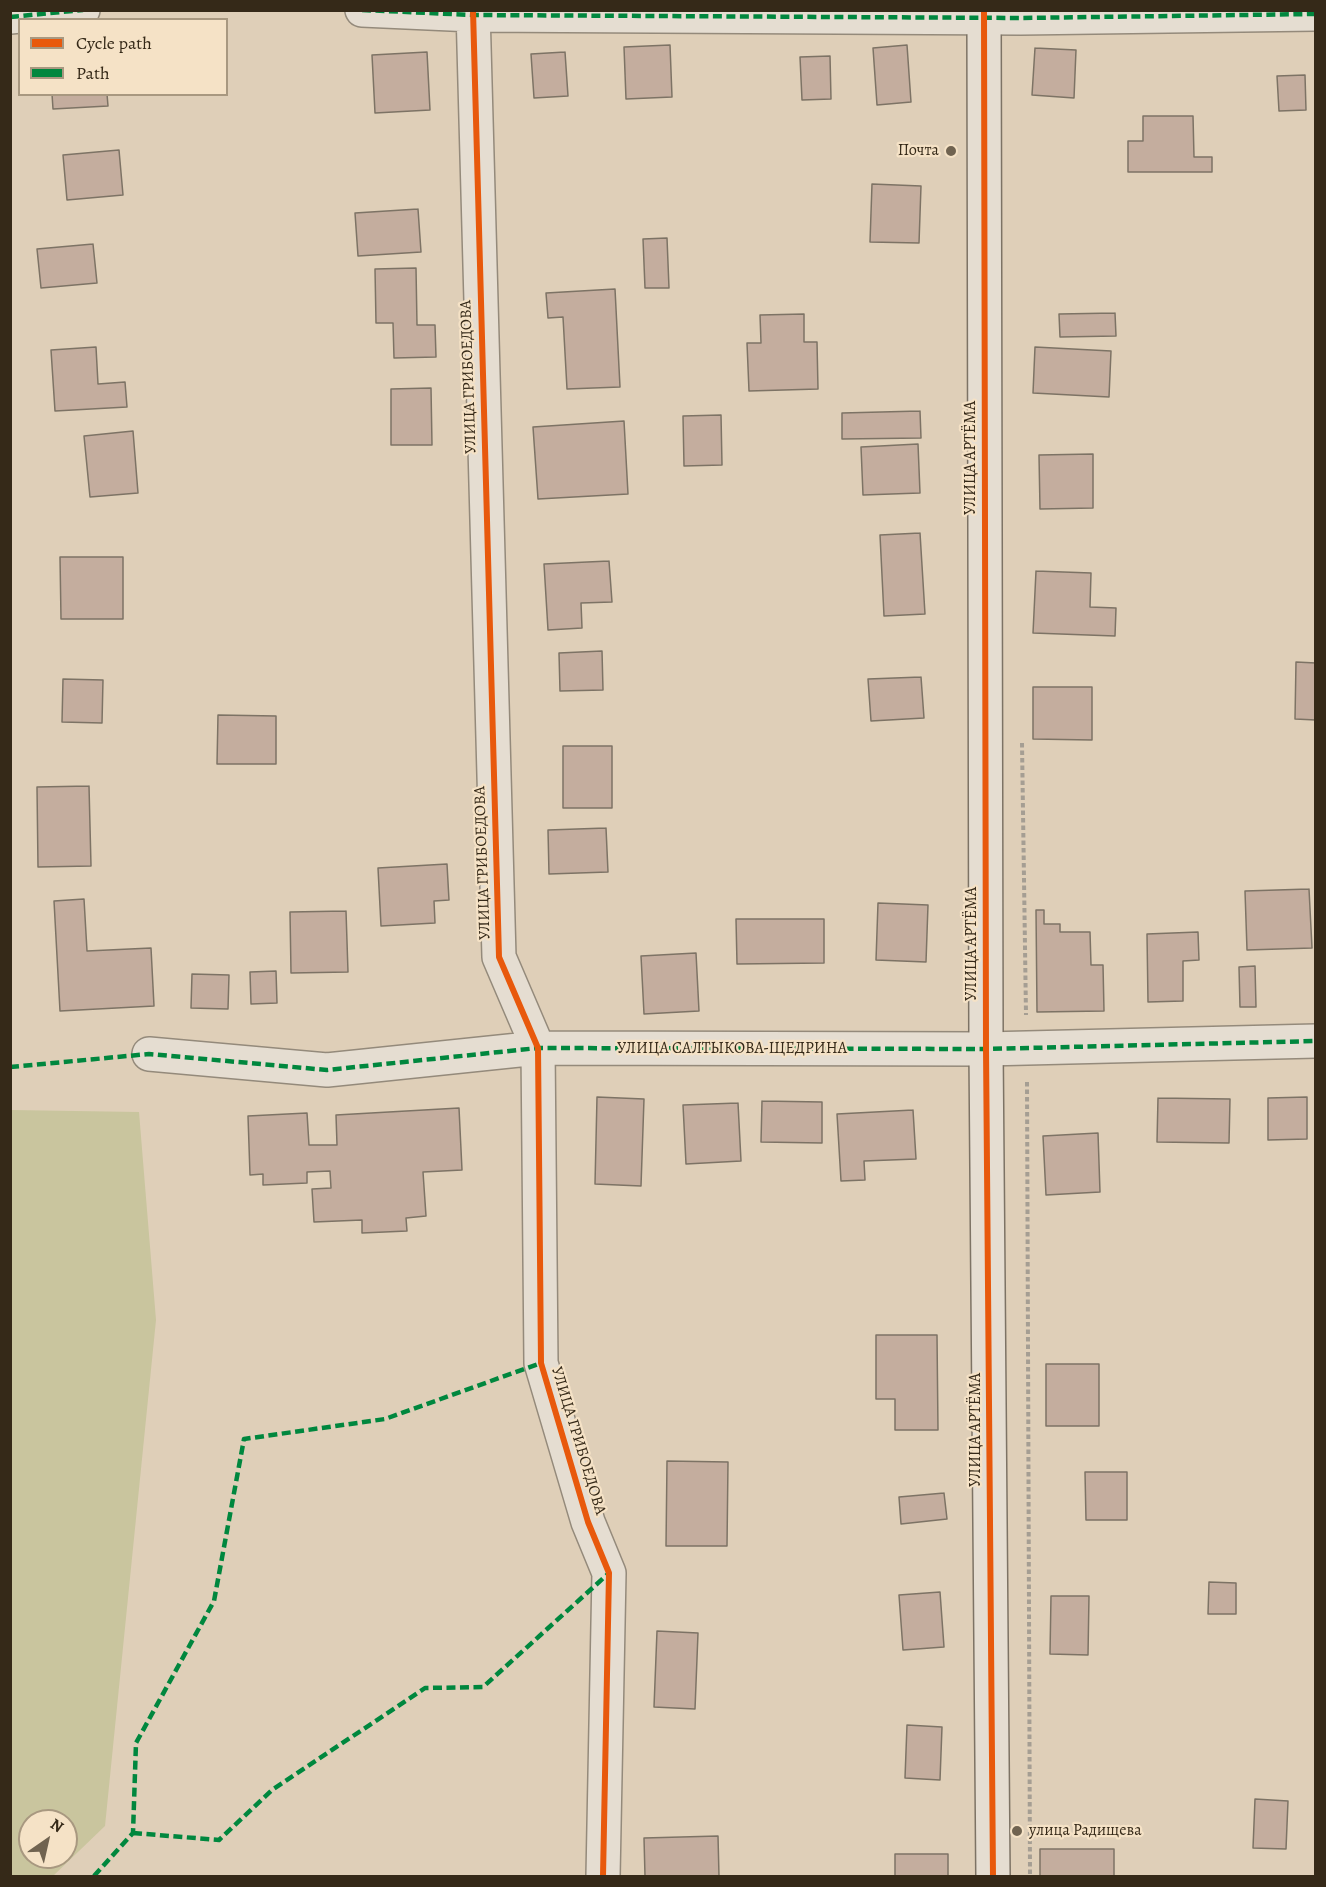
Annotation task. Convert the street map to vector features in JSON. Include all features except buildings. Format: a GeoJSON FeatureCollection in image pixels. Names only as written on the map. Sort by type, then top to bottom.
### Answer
{"type":"FeatureCollection","features":[{"type":"Feature","properties":{"kind":"street"},"geometry":{"type":"LineString","coordinates":[[10,17],[83,10]]}},
{"type":"Feature","properties":{"kind":"street"},"geometry":{"type":"LineString","coordinates":[[362,10],[473,13],[1316,14]]}},
{"type":"Feature","properties":{"kind":"street","name":"УЛИЦА ГРИБОЕДОВА"},"geometry":{"type":"LineString","coordinates":[[473,13],[499,957],[538,1048],[541,1364],[588,1522],[609,1573],[603,1876]]}},
{"type":"Feature","properties":{"kind":"street","name":"УЛИЦА АРТЁМА"},"geometry":{"type":"LineString","coordinates":[[984,14],[986,1049],[993,1876]]}},
{"type":"Feature","properties":{"kind":"street","name":"УЛИЦА САЛТЫКОВА-ЩЕДРИНА"},"geometry":{"type":"LineString","coordinates":[[149,1054],[327,1070],[538,1048],[986,1049],[1316,1041]]}},
{"type":"Feature","properties":{"kind":"path"},"geometry":{"type":"LineString","coordinates":[[1022,739],[1027,1048],[1030,1876]]}},
{"type":"Feature","properties":{"kind":"shaded area"},"geometry":{"type":"Polygon","coordinates":[[[11,1110],[139,1112],[156,1320],[105,1826],[78,1852],[78,1809],[18,1809],[18,1869],[60,1869],[53,1876],[11,1876],[11,1110]]]}},
{"type":"Feature","properties":{"kind":"marked path"},"geometry":{"type":"LineString","coordinates":[[10,17],[83,10]]}},
{"type":"Feature","properties":{"kind":"marked path"},"geometry":{"type":"LineString","coordinates":[[362,10],[473,15],[1021,18],[1316,14]]}},
{"type":"Feature","properties":{"kind":"marked path"},"geometry":{"type":"LineString","coordinates":[[10,1067],[149,1054],[327,1070],[538,1048],[986,1049],[1316,1041]]}},
{"type":"Feature","properties":{"kind":"marked path"},"geometry":{"type":"LineString","coordinates":[[94,1876],[133,1833],[136,1743],[214,1601],[244,1439],[385,1419],[541,1363]]}},
{"type":"Feature","properties":{"kind":"marked path"},"geometry":{"type":"LineString","coordinates":[[133,1833],[219,1840],[272,1790],[425,1688],[483,1687],[609,1573]]}},
{"type":"Feature","properties":{"kind":"cycle path"},"geometry":{"type":"LineString","coordinates":[[473,10],[499,957],[538,1048],[541,1363],[588,1522],[609,1573],[603,1876]]}},
{"type":"Feature","properties":{"kind":"cycle path"},"geometry":{"type":"LineString","coordinates":[[984,10],[986,1049],[993,1876]]}},
{"type":"Feature","properties":{"kind":"place","name":"Почта"},"geometry":{"type":"Point","coordinates":[951,151]}},
{"type":"Feature","properties":{"kind":"place","name":"улица Радищева"},"geometry":{"type":"Point","coordinates":[1017,1831]}}]}
